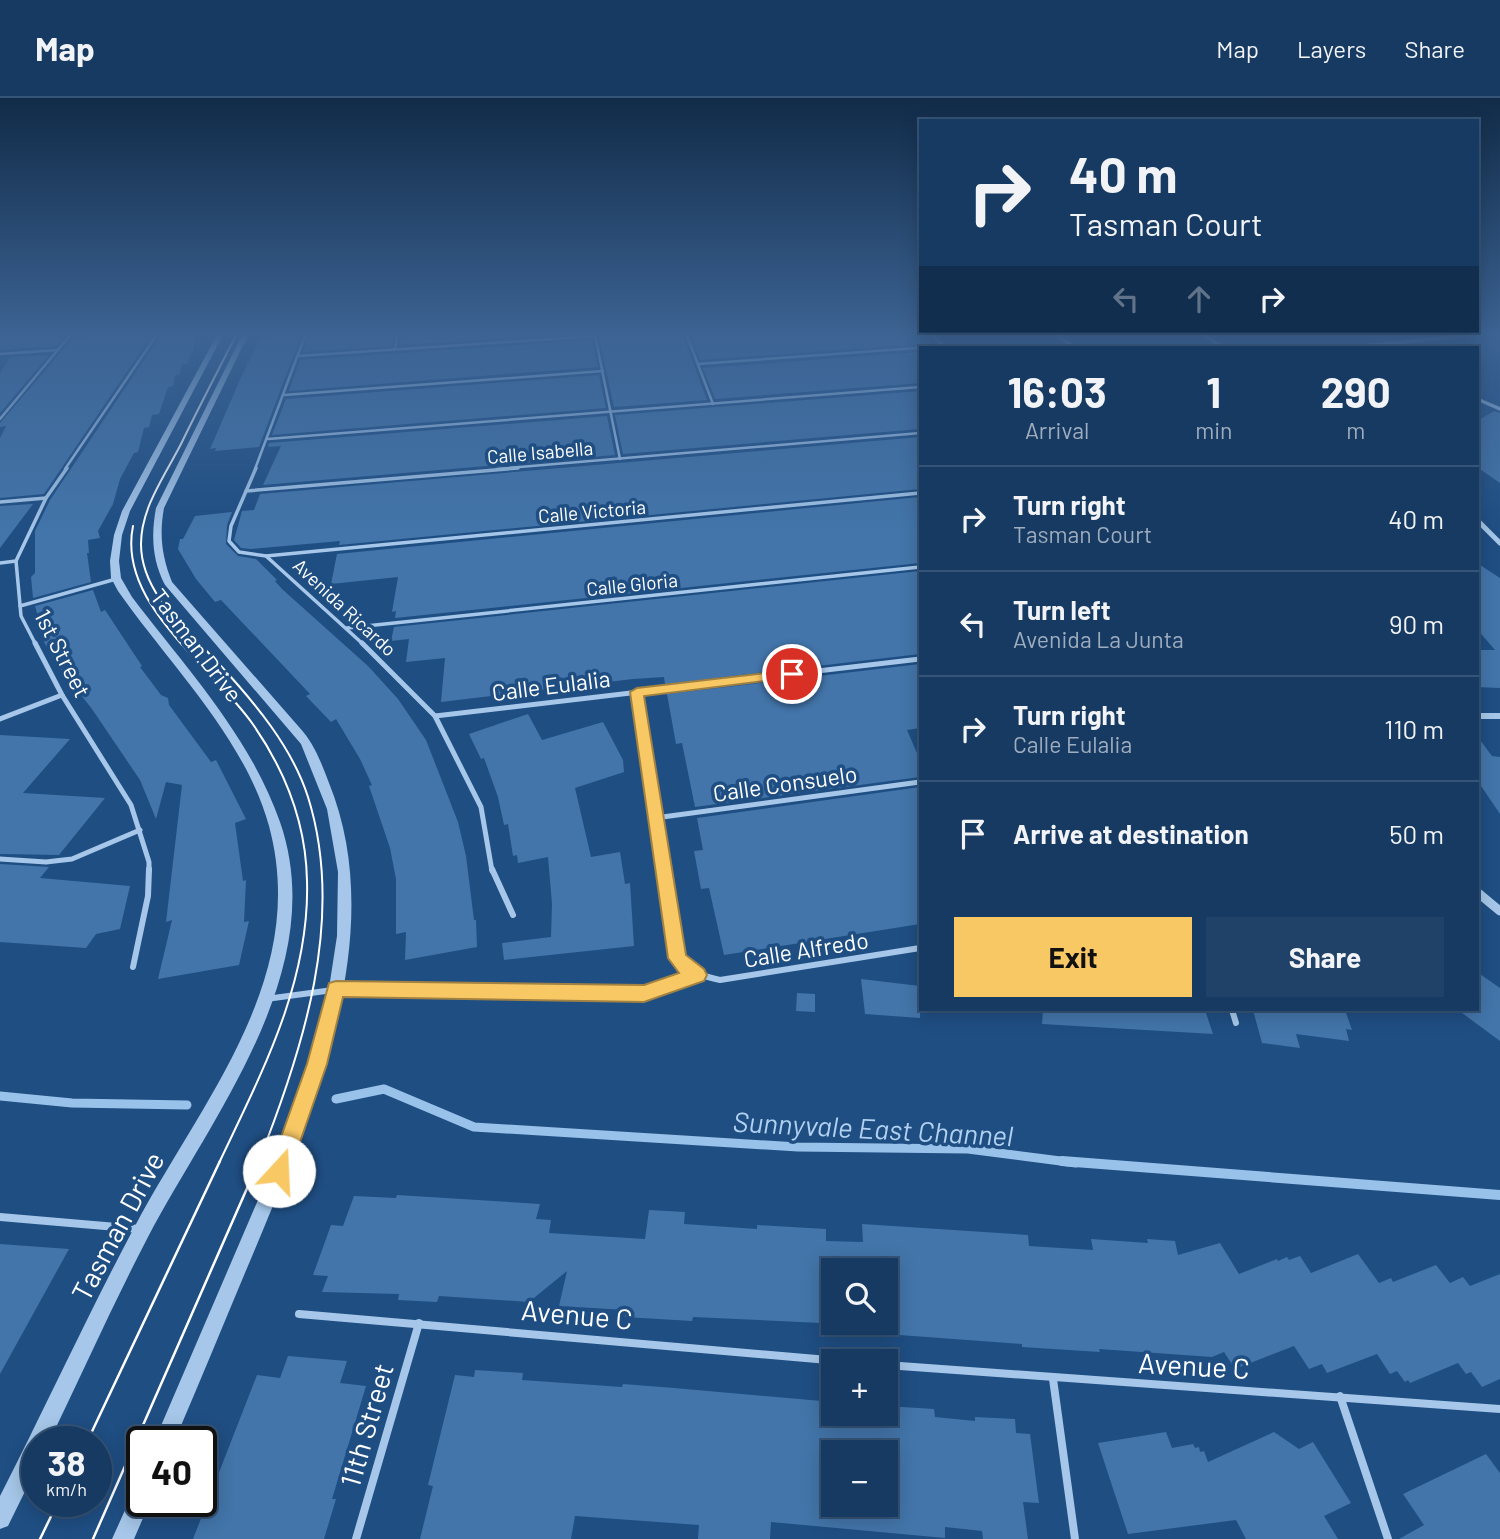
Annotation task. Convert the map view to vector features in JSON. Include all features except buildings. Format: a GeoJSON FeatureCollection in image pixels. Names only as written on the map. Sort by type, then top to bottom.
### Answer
{"type":"FeatureCollection","features":[{"type":"Feature","properties":{"kind":"street"},"geometry":{"type":"LineString","coordinates":[[116,579],[118,534],[126,512],[185,400]]}},
{"type":"Feature","properties":{"kind":"street","name":"Tasman Drive"},"geometry":{"type":"LineString","coordinates":[[171,1426],[279,1171],[317,1064],[336,989],[345,890],[343,847],[325,785],[308,746],[168,583],[157,555],[155,538],[160,508],[213,400]]}},
{"type":"Feature","properties":{"kind":"street"},"geometry":{"type":"LineString","coordinates":[[1480,400],[1500,409]]}},
{"type":"Feature","properties":{"kind":"street"},"geometry":{"type":"LineString","coordinates":[[1479,522],[1500,543]]}},
{"type":"Feature","properties":{"kind":"street","name":"Tasman Drive"},"geometry":{"type":"LineString","coordinates":[[47,1426],[143,1229],[223,1088],[264,999],[281,940],[286,901],[281,845],[260,782],[239,746],[116,579]]}},
{"type":"Feature","properties":{"kind":"street"},"geometry":{"type":"LineString","coordinates":[[1479,716],[1500,716]]}},
{"type":"Feature","properties":{"kind":"street"},"geometry":{"type":"LineString","coordinates":[[1479,894],[1499,910]]}},
{"type":"Feature","properties":{"kind":"street"},"geometry":{"type":"LineString","coordinates":[[336,989],[644,994],[697,975]]}},
{"type":"Feature","properties":{"kind":"street","name":"Tasman Drive"},"geometry":{"type":"LineString","coordinates":[[0,1518],[21,1477]]}},
{"type":"Feature","properties":{"kind":"street"},"geometry":{"type":"LineString","coordinates":[[123,1539],[133,1517]]}},
{"type":"Feature","properties":{"kind":"lane"},"geometry":{"type":"LineString","coordinates":[[0,419],[16,400]]}},
{"type":"Feature","properties":{"kind":"lane"},"geometry":{"type":"LineString","coordinates":[[0,563],[16,561],[46,498],[112,400]]}},
{"type":"Feature","properties":{"kind":"lane","name":"Avenida Ricardo"},"geometry":{"type":"LineString","coordinates":[[282,400],[231,526],[229,541],[239,552],[266,556],[347,628],[435,716],[481,807],[492,875],[513,915]]}},
{"type":"Feature","properties":{"kind":"lane"},"geometry":{"type":"LineString","coordinates":[[609,400],[620,459]]}},
{"type":"Feature","properties":{"kind":"lane"},"geometry":{"type":"LineString","coordinates":[[712,400],[713,404]]}},
{"type":"Feature","properties":{"kind":"lane"},"geometry":{"type":"LineString","coordinates":[[268,439],[759,400]]}},
{"type":"Feature","properties":{"kind":"lane","name":"Calle Isabella"},"geometry":{"type":"LineString","coordinates":[[246,491],[919,433]]}},
{"type":"Feature","properties":{"kind":"lane","name":"Calle Victoria"},"geometry":{"type":"LineString","coordinates":[[266,556],[919,493]]}},
{"type":"Feature","properties":{"kind":"lane"},"geometry":{"type":"LineString","coordinates":[[0,502],[46,498]]}},
{"type":"Feature","properties":{"kind":"lane","name":"1st Street"},"geometry":{"type":"LineString","coordinates":[[16,561],[21,616],[62,695],[131,805],[140,830],[149,862],[148,896],[133,967]]}},
{"type":"Feature","properties":{"kind":"lane","name":"Calle Gloria"},"geometry":{"type":"LineString","coordinates":[[347,628],[919,567]]}},
{"type":"Feature","properties":{"kind":"lane"},"geometry":{"type":"LineString","coordinates":[[20,606],[116,579]]}},
{"type":"Feature","properties":{"kind":"lane","name":"Calle Eulalia"},"geometry":{"type":"LineString","coordinates":[[435,716],[919,659]]}},
{"type":"Feature","properties":{"kind":"lane"},"geometry":{"type":"LineString","coordinates":[[637,692],[678,958],[687,969],[697,975]]}},
{"type":"Feature","properties":{"kind":"lane"},"geometry":{"type":"LineString","coordinates":[[0,719],[62,695]]}},
{"type":"Feature","properties":{"kind":"lane","name":"Calle Consuelo"},"geometry":{"type":"LineString","coordinates":[[655,818],[919,782]]}},
{"type":"Feature","properties":{"kind":"lane"},"geometry":{"type":"LineString","coordinates":[[0,859],[46,862],[72,859],[140,830]]}},
{"type":"Feature","properties":{"kind":"lane","name":"Calle Alfredo"},"geometry":{"type":"LineString","coordinates":[[697,975],[720,980],[919,948]]}},
{"type":"Feature","properties":{"kind":"lane"},"geometry":{"type":"LineString","coordinates":[[264,999],[336,989]]}},
{"type":"Feature","properties":{"kind":"lane"},"geometry":{"type":"LineString","coordinates":[[1233,1011],[1236,1023]]}},
{"type":"Feature","properties":{"kind":"lane"},"geometry":{"type":"LineString","coordinates":[[0,1217],[143,1229]]}},
{"type":"Feature","properties":{"kind":"lane","name":"Avenue C"},"geometry":{"type":"LineString","coordinates":[[299,1314],[821,1359]]}},
{"type":"Feature","properties":{"kind":"lane","name":"11th Street"},"geometry":{"type":"LineString","coordinates":[[356,1539],[419,1323]]}},
{"type":"Feature","properties":{"kind":"lane","name":"Avenue C"},"geometry":{"type":"LineString","coordinates":[[898,1366],[1053,1380],[1340,1396],[1500,1409]]}},
{"type":"Feature","properties":{"kind":"lane"},"geometry":{"type":"LineString","coordinates":[[1053,1380],[1075,1539]]}},
{"type":"Feature","properties":{"kind":"lane"},"geometry":{"type":"LineString","coordinates":[[1340,1396],[1388,1539]]}},
{"type":"Feature","properties":{"kind":"waterway","name":"Sunnyvale East Channel"},"geometry":{"type":"LineString","coordinates":[[336,1099],[384,1089],[474,1127],[798,1147],[968,1149],[1076,1163]]}},
{"type":"Feature","properties":{"kind":"waterway","name":"Sunnyvale East Channel"},"geometry":{"type":"LineString","coordinates":[[0,1096],[72,1103],[187,1105]]}},
{"type":"Feature","properties":{"kind":"waterway","name":"Sunnyvale East Channel"},"geometry":{"type":"LineString","coordinates":[[1062,1161],[1500,1195]]}},
{"type":"Feature","properties":{"kind":"tram line"},"geometry":{"type":"LineString","coordinates":[[203,400],[155,491],[145,517],[141,544],[143,562],[149,580],[169,611],[246,695],[271,726],[292,761],[308,797],[319,843],[323,889],[321,936],[304,1029],[275,1120],[258,1163]]}},
{"type":"Feature","properties":{"kind":"tram line"},"geometry":{"type":"LineString","coordinates":[[133,526],[132,554],[139,582],[171,632],[234,701],[264,741],[292,798],[306,859],[306,919],[292,992],[266,1062],[219,1163]]}},
{"type":"Feature","properties":{"kind":"tram line"},"geometry":{"type":"LineString","coordinates":[[95,1426],[220,1161]]}},
{"type":"Feature","properties":{"kind":"tram line"},"geometry":{"type":"LineString","coordinates":[[93,1539],[259,1161]]}},
{"type":"Feature","properties":{"kind":"tram line"},"geometry":{"type":"LineString","coordinates":[[40,1539],[51,1517]]}},
{"type":"Feature","properties":{"kind":"route"},"geometry":{"type":"LineString","coordinates":[[279,1171],[317,1064],[336,989],[644,994],[697,975],[687,969],[678,958],[637,692],[792,674]]}}]}
